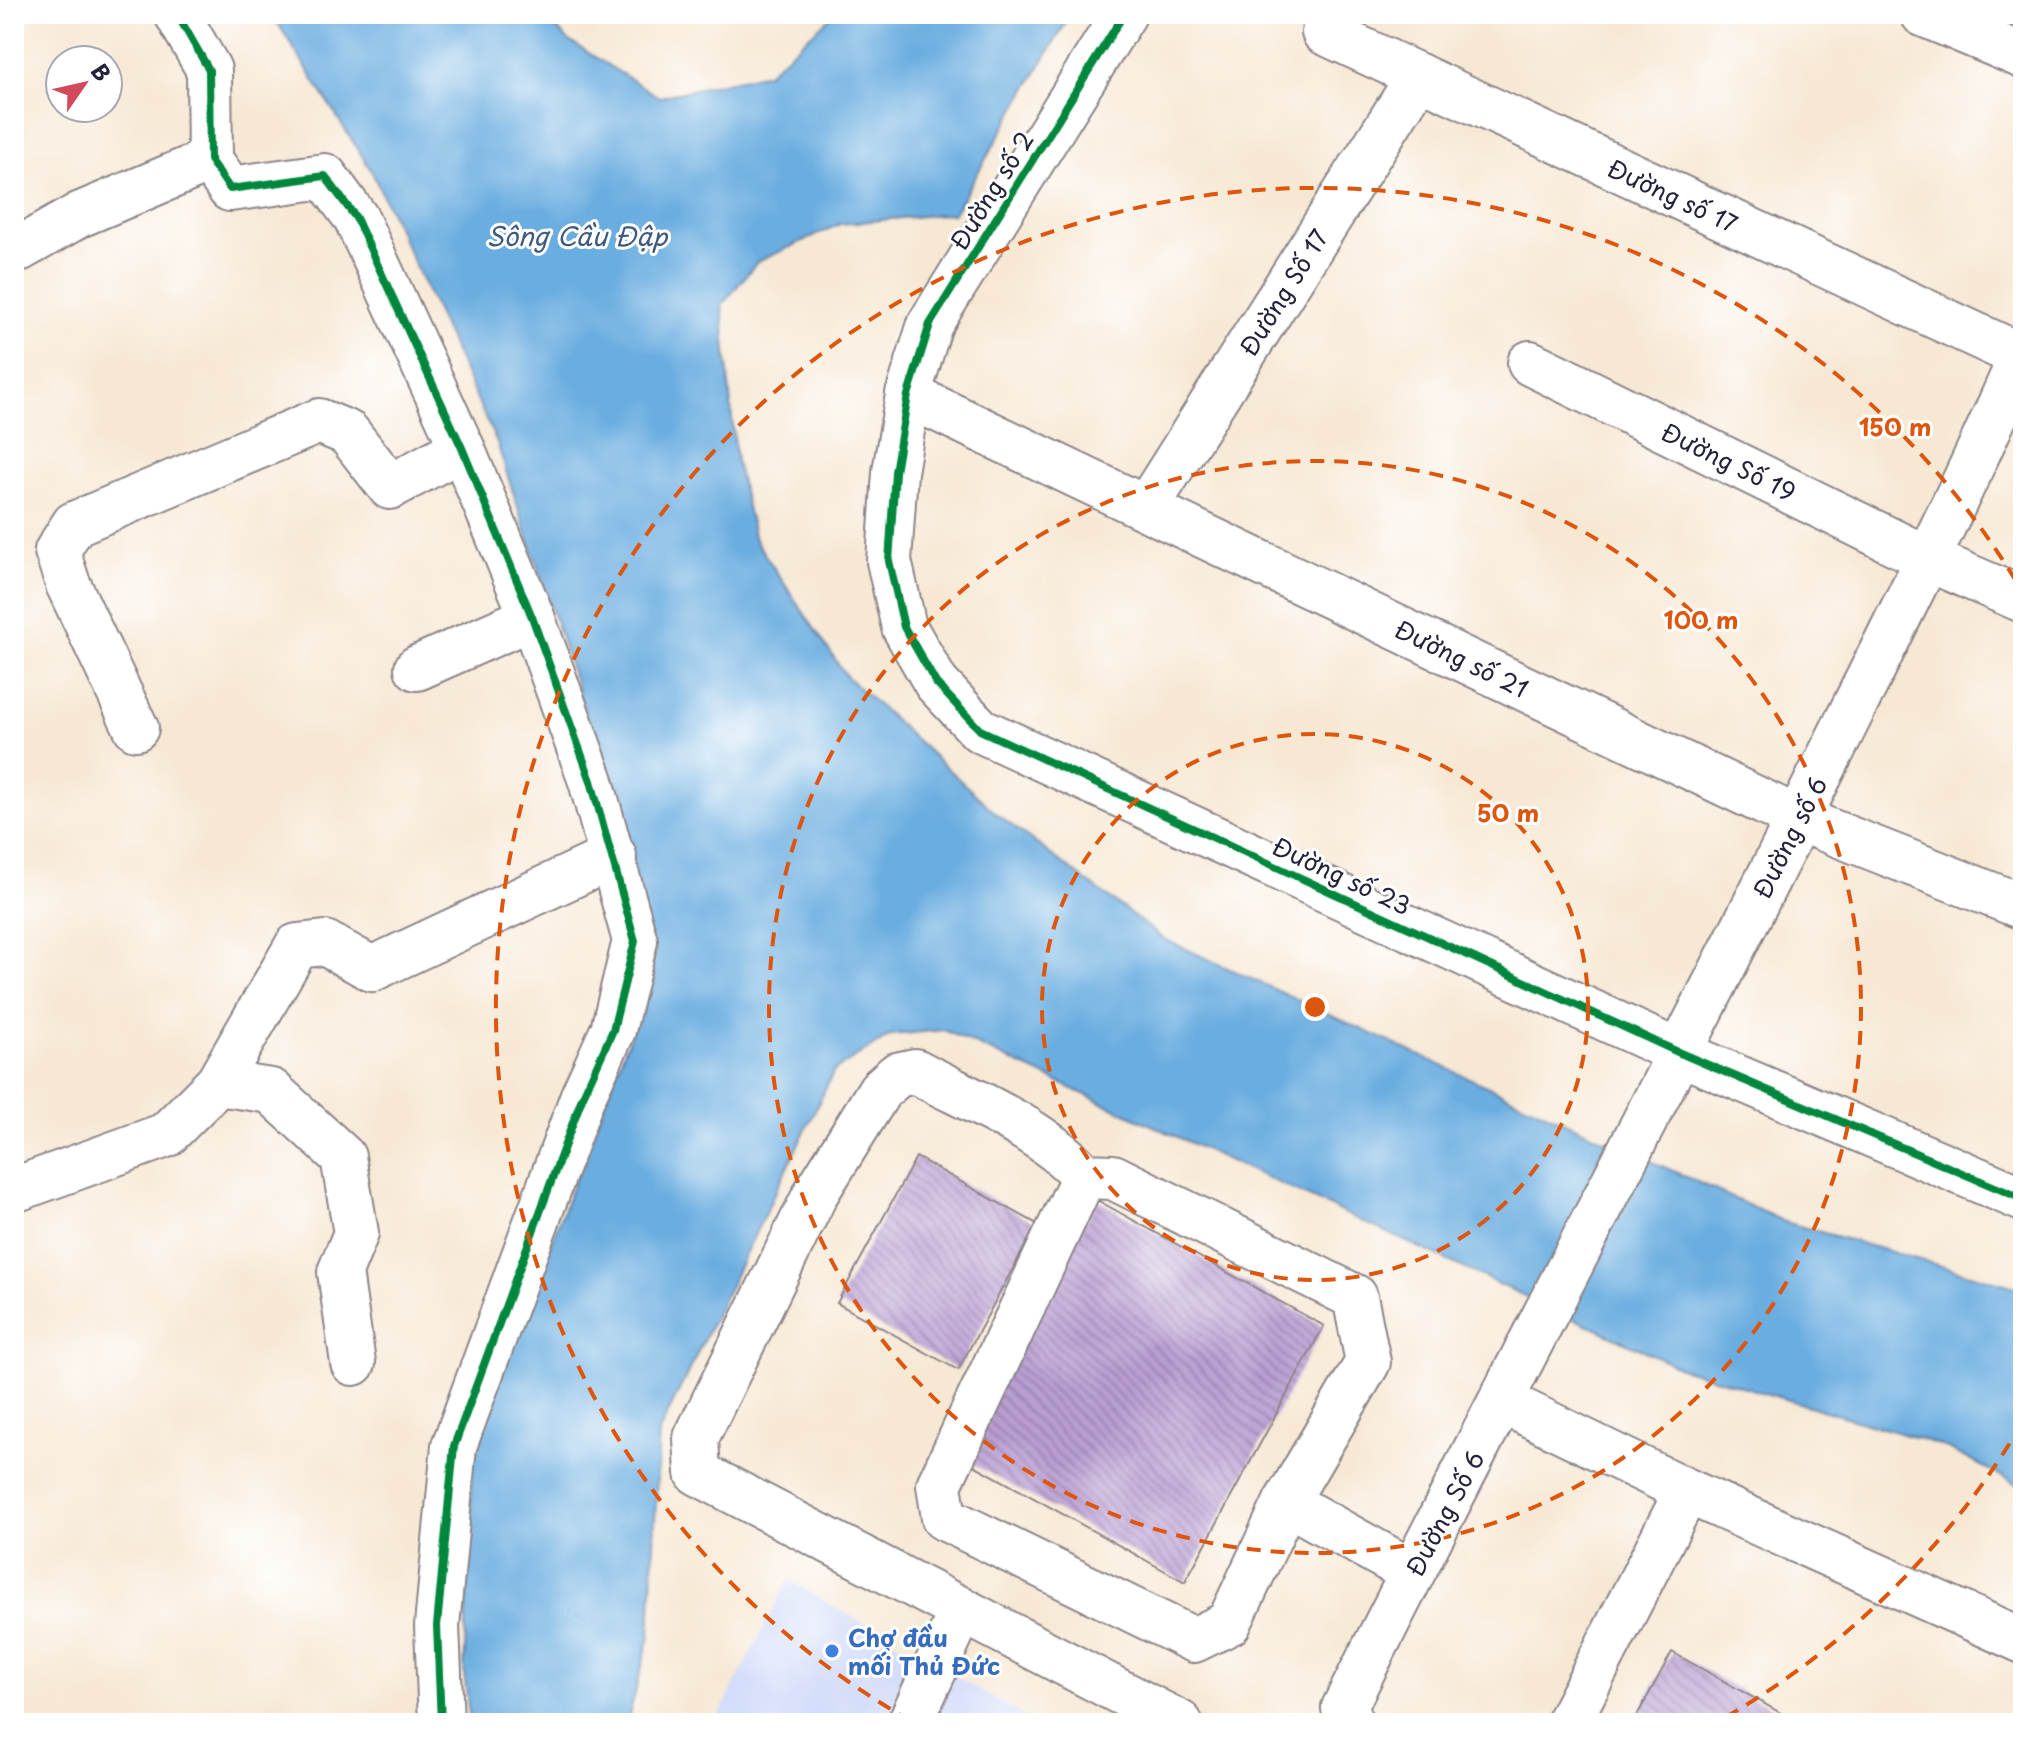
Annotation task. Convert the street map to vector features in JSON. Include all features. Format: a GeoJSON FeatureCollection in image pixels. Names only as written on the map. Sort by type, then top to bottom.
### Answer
{"type":"FeatureCollection","features":[{"type":"Feature","properties":{"kind":"street"},"geometry":{"type":"LineString","coordinates":[[177,14],[209,70],[210,160],[230,189],[325,176],[356,218],[462,448],[532,617],[614,856],[635,941],[613,1030],[582,1098],[454,1446],[437,1626],[441,1723]]}},
{"type":"Feature","properties":{"kind":"street","name":"Đường số 2"},"geometry":{"type":"LineString","coordinates":[[908,395],[930,324],[1124,14]]}},
{"type":"Feature","properties":{"kind":"street"},"geometry":{"type":"LineString","coordinates":[[1923,14],[2023,56]]}},
{"type":"Feature","properties":{"kind":"street","name":"Đường số 17"},"geometry":{"type":"LineString","coordinates":[[1324,32],[2022,355]]}},
{"type":"Feature","properties":{"kind":"street","name":"Đường Số 17"},"geometry":{"type":"LineString","coordinates":[[1146,508],[1419,76]]}},
{"type":"Feature","properties":{"kind":"street"},"geometry":{"type":"LineString","coordinates":[[14,252],[79,215],[210,160]]}},
{"type":"Feature","properties":{"kind":"street","name":"Đường số 6"},"geometry":{"type":"LineString","coordinates":[[1543,1317],[1644,1130],[1799,819],[1928,559],[2022,355]]}},
{"type":"Feature","properties":{"kind":"street","name":"Đường Số 19"},"geometry":{"type":"LineString","coordinates":[[1530,363],[1928,559],[2023,600]]}},
{"type":"Feature","properties":{"kind":"street","name":"Đường số 21"},"geometry":{"type":"LineString","coordinates":[[908,395],[1799,819],[2023,907]]}},
{"type":"Feature","properties":{"kind":"street","name":"Đường số 23"},"geometry":{"type":"LineString","coordinates":[[908,395],[895,472],[889,561],[904,627],[936,683],[980,730],[1680,1053],[2023,1199]]}},
{"type":"Feature","properties":{"kind":"street"},"geometry":{"type":"LineString","coordinates":[[136,728],[68,584],[57,551],[74,524],[319,421],[348,433],[390,487],[462,448]]}},
{"type":"Feature","properties":{"kind":"street"},"geometry":{"type":"LineString","coordinates":[[417,668],[532,617]]}},
{"type":"Feature","properties":{"kind":"street"},"geometry":{"type":"LineString","coordinates":[[14,1190],[166,1135],[218,1083],[297,946],[325,943],[372,969],[614,856]]}},
{"type":"Feature","properties":{"kind":"street"},"geometry":{"type":"LineString","coordinates":[[1084,1176],[939,1485],[944,1518],[1194,1640],[1229,1623],[1286,1502],[1368,1362],[1355,1297],[1113,1177],[1084,1176],[1065,1155],[1040,1137],[915,1071],[897,1075],[880,1090],[816,1193],[696,1438],[698,1473],[1180,1723]]}},
{"type":"Feature","properties":{"kind":"street"},"geometry":{"type":"LineString","coordinates":[[218,1083],[271,1091],[343,1157],[356,1233],[340,1272],[353,1363]]}},
{"type":"Feature","properties":{"kind":"street","name":"Đường Số 6"},"geometry":{"type":"LineString","coordinates":[[1339,1718],[1543,1317]]}},
{"type":"Feature","properties":{"kind":"street"},"geometry":{"type":"LineString","coordinates":[[1502,1401],[1687,1491],[2023,1641]]}},
{"type":"Feature","properties":{"kind":"street"},"geometry":{"type":"LineString","coordinates":[[1568,1723],[1687,1491]]}},
{"type":"Feature","properties":{"kind":"street"},"geometry":{"type":"LineString","coordinates":[[1286,1502],[1412,1572]]}},
{"type":"Feature","properties":{"kind":"street"},"geometry":{"type":"LineString","coordinates":[[910,1723],[962,1610]]}},
{"type":"Feature","properties":{"kind":"shaded area","name":"Chợ đầu mối Thủ Đức"},"geometry":{"type":"Polygon","coordinates":[[[788,1580],[1036,1723],[715,1723],[788,1580]]]}},
{"type":"Feature","properties":{"kind":"water","name":"Sông Cầu Đập"},"geometry":{"type":"Polygon","coordinates":[[[272,14],[543,14],[568,40],[659,97],[767,73],[834,14],[1071,14],[954,213],[840,224],[757,262],[722,305],[736,462],[755,540],[847,677],[998,815],[1164,939],[1785,1222],[2023,1289],[2023,1487],[1940,1445],[1684,1369],[944,1030],[891,1035],[834,1071],[659,1432],[650,1636],[627,1723],[470,1723],[464,1673],[473,1446],[642,1004],[650,943],[592,734],[497,443],[372,172],[272,14]]]}},
{"type":"Feature","properties":{"kind":"building"},"geometry":{"type":"Polygon","coordinates":[[[916,1157],[1037,1224],[958,1370],[837,1303],[916,1157]]]}},
{"type":"Feature","properties":{"kind":"building"},"geometry":{"type":"Polygon","coordinates":[[[1097,1200],[1324,1326],[1185,1582],[958,1456],[1097,1200]]]}},
{"type":"Feature","properties":{"kind":"building"},"geometry":{"type":"Polygon","coordinates":[[[1672,1652],[1784,1715],[1780,1723],[1633,1723],[1672,1652]]]}},
{"type":"Feature","properties":{"kind":"cycle path"},"geometry":{"type":"LineString","coordinates":[[177,14],[209,70],[210,160],[230,189],[325,176],[356,218],[462,448],[532,617],[591,781],[635,941],[613,1030],[582,1098],[454,1446],[437,1626],[441,1723]]}},
{"type":"Feature","properties":{"kind":"cycle path"},"geometry":{"type":"LineString","coordinates":[[1124,14],[930,324],[908,395],[895,472],[889,561],[904,627],[936,683],[980,730],[1680,1053],[2023,1199]]}},
{"type":"Feature","properties":{"kind":"place","name":"Chợ đầu mối Thủ Đức"},"geometry":{"type":"Point","coordinates":[832,1651]}}]}
